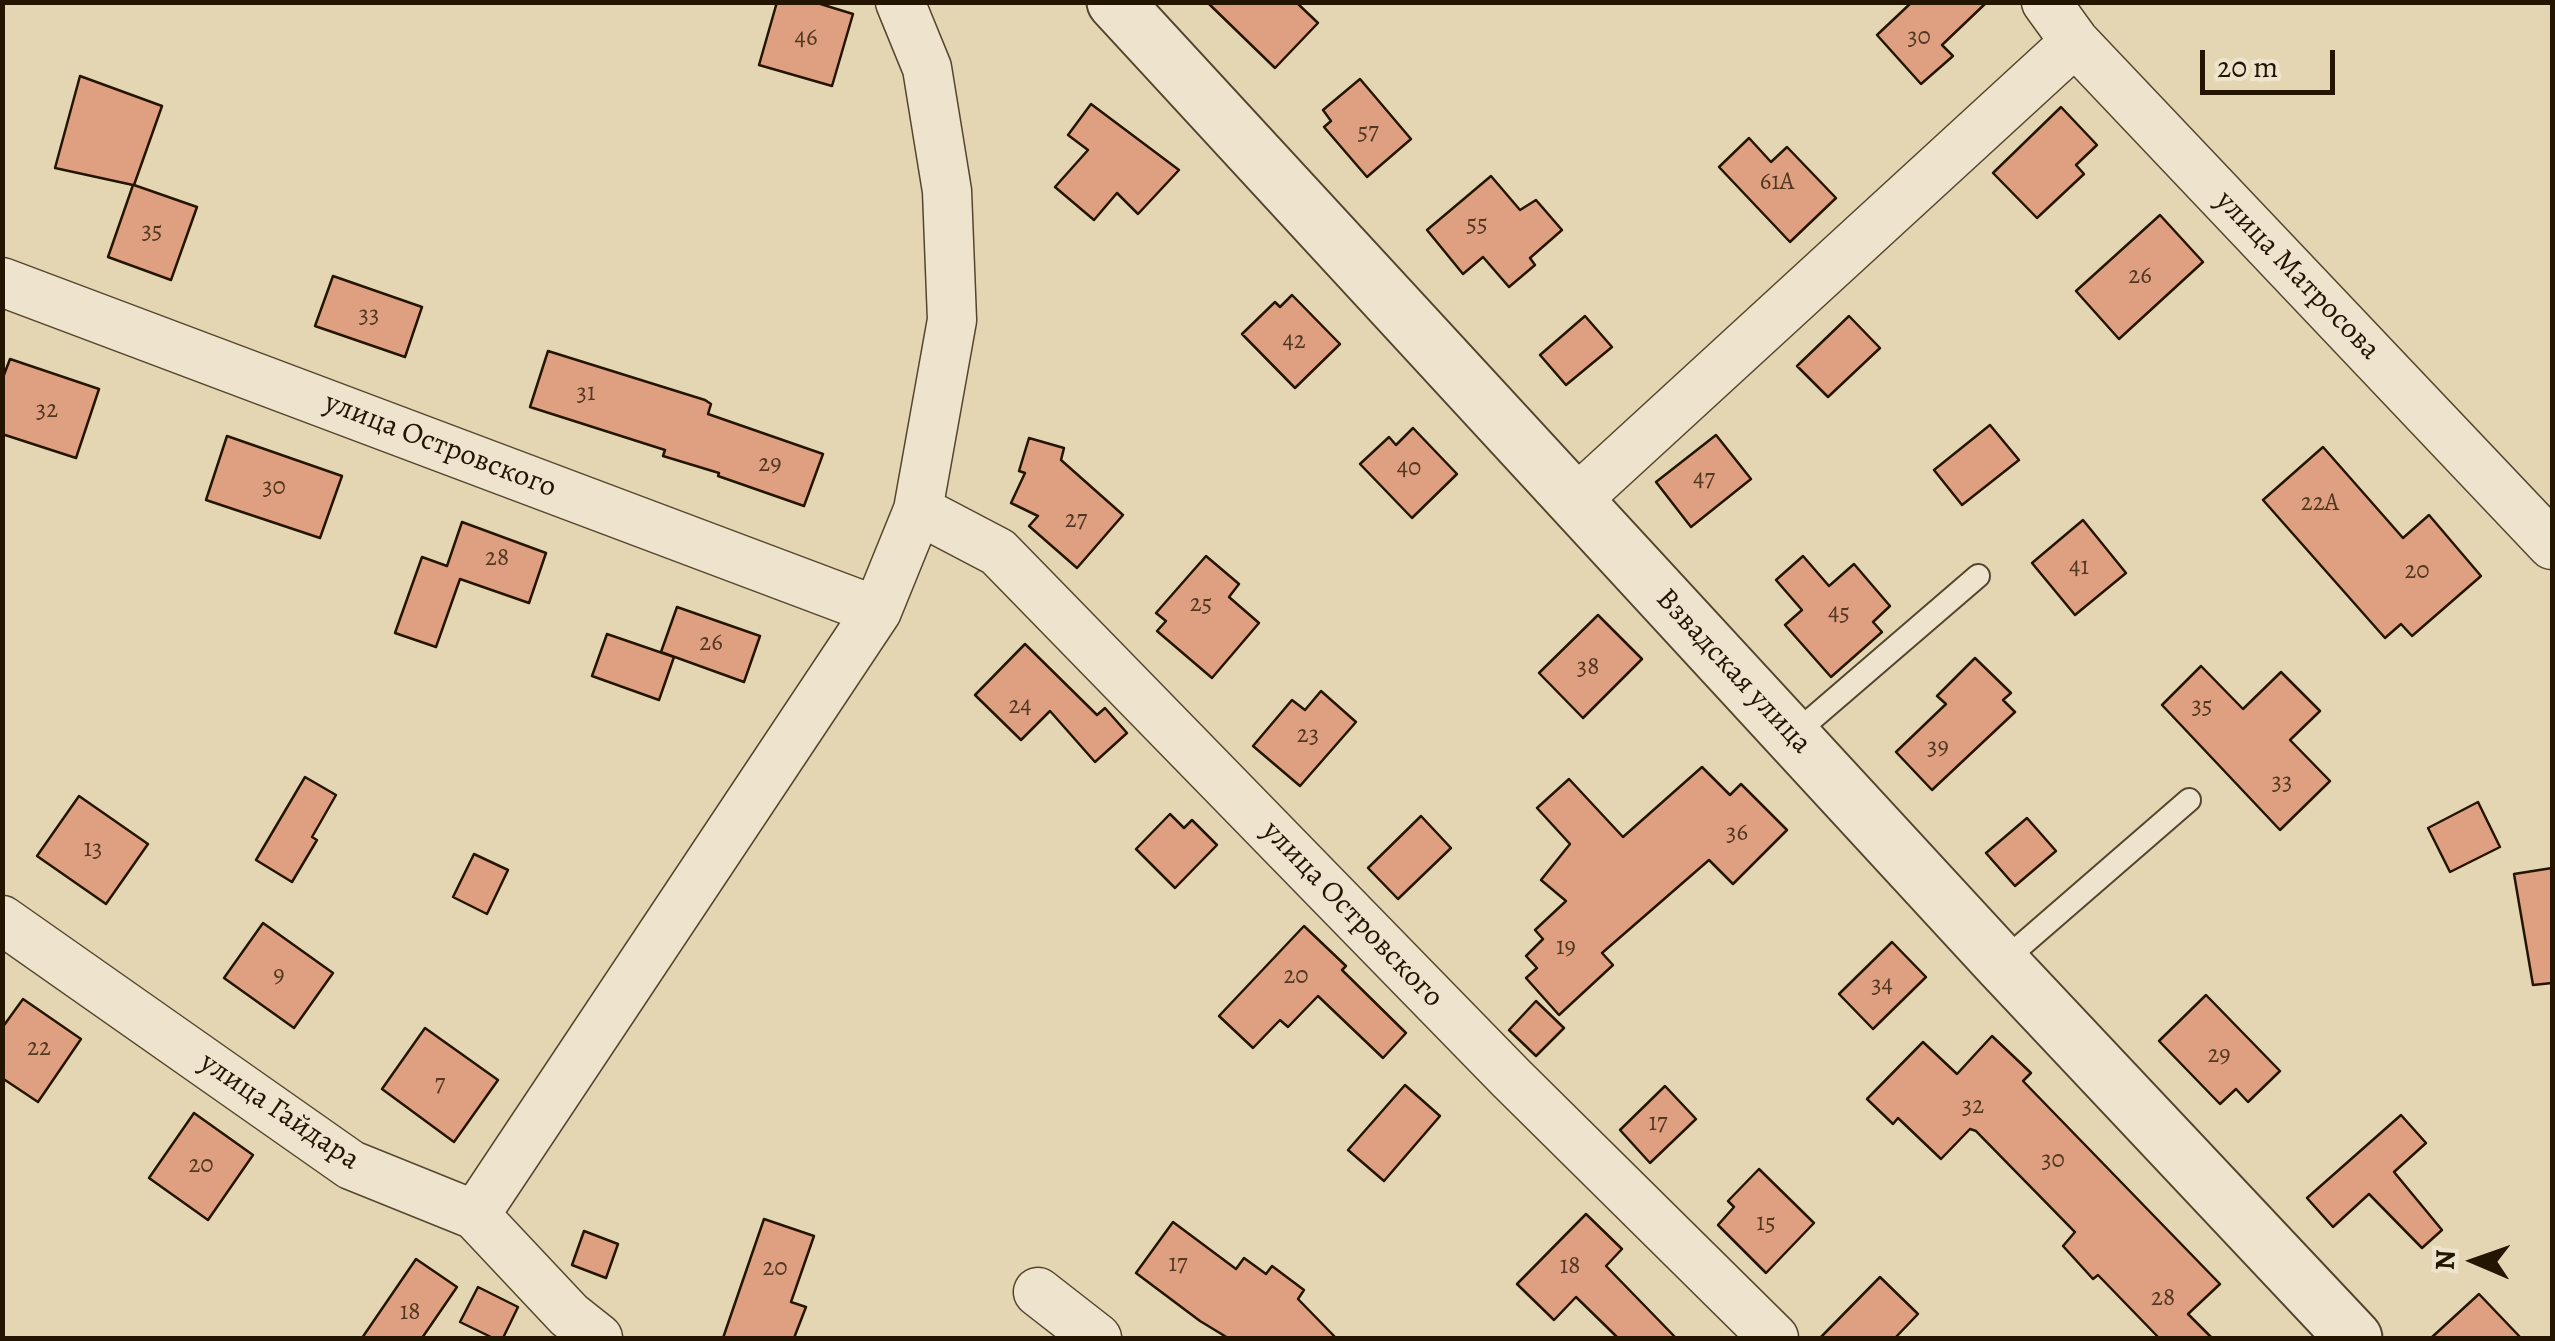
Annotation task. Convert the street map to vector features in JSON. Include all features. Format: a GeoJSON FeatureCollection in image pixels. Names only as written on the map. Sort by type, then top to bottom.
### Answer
{"type":"FeatureCollection","features":[{"type":"Feature","properties":{"kind":"street"},"geometry":{"type":"LineString","coordinates":[[475,1214],[878,611],[918,510],[952,320],[947,190],[927,68],[900,2]]}},
{"type":"Feature","properties":{"kind":"street","name":"Взвадская улица"},"geometry":{"type":"LineString","coordinates":[[1114,2],[2001,963],[2354,1338]]}},
{"type":"Feature","properties":{"kind":"street","name":"улица Матросова"},"geometry":{"type":"LineString","coordinates":[[2046,2],[2075,42],[2552,544]]}},
{"type":"Feature","properties":{"kind":"street"},"geometry":{"type":"LineString","coordinates":[[1574,501],[2075,42]]}},
{"type":"Feature","properties":{"kind":"street","name":"улица Островского"},"geometry":{"type":"LineString","coordinates":[[2,282],[878,611]]}},
{"type":"Feature","properties":{"kind":"street","name":"улица Островского"},"geometry":{"type":"LineString","coordinates":[[918,510],[998,552],[1511,1078],[1774,1338]]}},
{"type":"Feature","properties":{"kind":"street","name":"улица Гайдара"},"geometry":{"type":"LineString","coordinates":[[2,920],[350,1165],[475,1214],[569,1315],[598,1338]]}},
{"type":"Feature","properties":{"kind":"street"},"geometry":{"type":"LineString","coordinates":[[1038,1292],[1097,1338]]}},
{"type":"Feature","properties":{"kind":"lane"},"geometry":{"type":"LineString","coordinates":[[1792,736],[1978,576]]}},
{"type":"Feature","properties":{"kind":"lane"},"geometry":{"type":"LineString","coordinates":[[2001,963],[2189,800]]}},
{"type":"Feature","properties":{"kind":"building"},"geometry":{"type":"Polygon","coordinates":[[[777,2],[814,2],[853,14],[832,86],[759,65],[777,2]]]}},
{"type":"Feature","properties":{"kind":"building"},"geometry":{"type":"Polygon","coordinates":[[[1207,2],[1296,2],[1318,23],[1275,68],[1207,2]]]}},
{"type":"Feature","properties":{"kind":"building"},"geometry":{"type":"Polygon","coordinates":[[[1912,2],[1987,2],[1942,45],[1953,56],[1921,84],[1877,35],[1912,2]]]}},
{"type":"Feature","properties":{"kind":"building"},"geometry":{"type":"Polygon","coordinates":[[[80,76],[162,106],[134,185],[197,207],[171,280],[108,257],[133,185],[55,168],[80,76]]]}},
{"type":"Feature","properties":{"kind":"building"},"geometry":{"type":"Polygon","coordinates":[[[1360,79],[1411,139],[1367,177],[1324,127],[1331,121],[1323,110],[1360,79]]]}},
{"type":"Feature","properties":{"kind":"building"},"geometry":{"type":"Polygon","coordinates":[[[1091,104],[1179,170],[1138,214],[1117,193],[1094,220],[1055,187],[1088,150],[1068,135],[1091,104]]]}},
{"type":"Feature","properties":{"kind":"building"},"geometry":{"type":"Polygon","coordinates":[[[2061,107],[2097,145],[2076,165],[2084,174],[2037,218],[1993,173],[2061,107]]]}},
{"type":"Feature","properties":{"kind":"building"},"geometry":{"type":"Polygon","coordinates":[[[1749,138],[1771,162],[1787,147],[1836,198],[1790,242],[1719,167],[1749,138]]]}},
{"type":"Feature","properties":{"kind":"building"},"geometry":{"type":"Polygon","coordinates":[[[1491,176],[1520,210],[1536,200],[1562,230],[1530,258],[1535,265],[1509,287],[1483,257],[1463,274],[1427,230],[1491,176]]]}},
{"type":"Feature","properties":{"kind":"building"},"geometry":{"type":"Polygon","coordinates":[[[2160,215],[2203,262],[2119,339],[2076,291],[2160,215]]]}},
{"type":"Feature","properties":{"kind":"building"},"geometry":{"type":"Polygon","coordinates":[[[333,276],[422,307],[405,357],[315,326],[333,276]]]}},
{"type":"Feature","properties":{"kind":"building"},"geometry":{"type":"Polygon","coordinates":[[[1292,295],[1340,344],[1295,388],[1242,334],[1275,302],[1280,307],[1292,295]]]}},
{"type":"Feature","properties":{"kind":"building"},"geometry":{"type":"Polygon","coordinates":[[[1585,316],[1612,347],[1566,385],[1540,355],[1585,316]]]}},
{"type":"Feature","properties":{"kind":"building"},"geometry":{"type":"Polygon","coordinates":[[[1849,316],[1880,348],[1828,397],[1797,366],[1849,316]]]}},
{"type":"Feature","properties":{"kind":"building"},"geometry":{"type":"Polygon","coordinates":[[[548,351],[705,400],[711,404],[708,414],[823,454],[804,506],[663,456],[665,450],[530,407],[548,351]]]}},
{"type":"Feature","properties":{"kind":"building"},"geometry":{"type":"Polygon","coordinates":[[[10,359],[99,389],[76,458],[2,434],[2,380],[10,359]]]}},
{"type":"Feature","properties":{"kind":"building"},"geometry":{"type":"Polygon","coordinates":[[[1990,425],[2019,460],[1962,505],[1934,470],[1990,425]]]}},
{"type":"Feature","properties":{"kind":"building"},"geometry":{"type":"Polygon","coordinates":[[[1413,428],[1457,474],[1412,518],[1360,464],[1389,437],[1396,445],[1413,428]]]}},
{"type":"Feature","properties":{"kind":"building"},"geometry":{"type":"Polygon","coordinates":[[[1716,435],[1751,479],[1691,527],[1656,482],[1716,435]]]}},
{"type":"Feature","properties":{"kind":"building"},"geometry":{"type":"Polygon","coordinates":[[[227,436],[342,476],[320,538],[206,500],[227,436]]]}},
{"type":"Feature","properties":{"kind":"building"},"geometry":{"type":"Polygon","coordinates":[[[1029,438],[1064,448],[1061,460],[1123,515],[1077,568],[1029,526],[1038,516],[1011,503],[1025,473],[1019,471],[1029,438]]]}},
{"type":"Feature","properties":{"kind":"building"},"geometry":{"type":"Polygon","coordinates":[[[2323,447],[2403,538],[2429,515],[2481,576],[2412,636],[2401,624],[2385,638],[2263,500],[2323,447]]]}},
{"type":"Feature","properties":{"kind":"building"},"geometry":{"type":"Polygon","coordinates":[[[2083,520],[2126,573],[2075,615],[2032,563],[2083,520]]]}},
{"type":"Feature","properties":{"kind":"building"},"geometry":{"type":"Polygon","coordinates":[[[462,522],[546,553],[529,603],[460,579],[436,647],[395,633],[422,557],[447,566],[462,522]]]}},
{"type":"Feature","properties":{"kind":"building"},"geometry":{"type":"Polygon","coordinates":[[[1206,556],[1239,584],[1229,597],[1259,623],[1212,678],[1157,631],[1166,621],[1156,613],[1206,556]]]}},
{"type":"Feature","properties":{"kind":"building"},"geometry":{"type":"Polygon","coordinates":[[[1803,556],[1829,586],[1854,564],[1890,606],[1873,622],[1882,632],[1831,677],[1785,625],[1802,610],[1776,580],[1803,556]]]}},
{"type":"Feature","properties":{"kind":"building"},"geometry":{"type":"Polygon","coordinates":[[[677,607],[760,636],[744,682],[661,652],[677,607]]]}},
{"type":"Feature","properties":{"kind":"building"},"geometry":{"type":"Polygon","coordinates":[[[1598,615],[1642,659],[1583,718],[1539,673],[1598,615]]]}},
{"type":"Feature","properties":{"kind":"building"},"geometry":{"type":"Polygon","coordinates":[[[607,634],[674,657],[659,700],[592,676],[607,634]]]}},
{"type":"Feature","properties":{"kind":"building"},"geometry":{"type":"Polygon","coordinates":[[[1025,644],[1097,715],[1105,708],[1127,733],[1095,762],[1050,711],[1021,740],[975,695],[1025,644]]]}},
{"type":"Feature","properties":{"kind":"building"},"geometry":{"type":"Polygon","coordinates":[[[1975,658],[2011,693],[2003,700],[2015,712],[1932,790],[1896,752],[1946,704],[1937,696],[1975,658]]]}},
{"type":"Feature","properties":{"kind":"building"},"geometry":{"type":"Polygon","coordinates":[[[2201,666],[2243,709],[2281,672],[2320,711],[2290,740],[2330,781],[2280,830],[2162,705],[2201,666]]]}},
{"type":"Feature","properties":{"kind":"building"},"geometry":{"type":"Polygon","coordinates":[[[1321,691],[1356,722],[1300,786],[1253,746],[1292,700],[1305,710],[1321,691]]]}},
{"type":"Feature","properties":{"kind":"building"},"geometry":{"type":"Polygon","coordinates":[[[1702,767],[1730,795],[1741,784],[1787,830],[1733,884],[1709,860],[1602,953],[1613,965],[1559,1015],[1526,978],[1537,968],[1526,956],[1543,939],[1535,930],[1566,901],[1541,880],[1570,844],[1537,808],[1569,779],[1623,837],[1702,767]]]}},
{"type":"Feature","properties":{"kind":"building"},"geometry":{"type":"Polygon","coordinates":[[[305,777],[336,795],[312,837],[317,840],[292,882],[256,860],[305,777]]]}},
{"type":"Feature","properties":{"kind":"building"},"geometry":{"type":"Polygon","coordinates":[[[79,796],[148,844],[106,904],[37,856],[79,796]]]}},
{"type":"Feature","properties":{"kind":"building"},"geometry":{"type":"Polygon","coordinates":[[[2478,802],[2500,847],[2450,872],[2428,828],[2478,802]]]}},
{"type":"Feature","properties":{"kind":"building"},"geometry":{"type":"Polygon","coordinates":[[[1170,814],[1184,828],[1192,820],[1217,845],[1175,888],[1136,849],[1170,814]]]}},
{"type":"Feature","properties":{"kind":"building"},"geometry":{"type":"Polygon","coordinates":[[[1421,816],[1451,848],[1398,899],[1368,868],[1421,816]]]}},
{"type":"Feature","properties":{"kind":"building"},"geometry":{"type":"Polygon","coordinates":[[[2027,818],[2056,851],[2015,886],[1986,853],[2027,818]]]}},
{"type":"Feature","properties":{"kind":"building"},"geometry":{"type":"Polygon","coordinates":[[[474,854],[508,870],[487,914],[453,897],[474,854]]]}},
{"type":"Feature","properties":{"kind":"building"},"geometry":{"type":"Polygon","coordinates":[[[2552,868],[2552,983],[2533,985],[2514,874],[2552,868]]]}},
{"type":"Feature","properties":{"kind":"building"},"geometry":{"type":"Polygon","coordinates":[[[263,923],[333,973],[294,1028],[224,978],[263,923]]]}},
{"type":"Feature","properties":{"kind":"building"},"geometry":{"type":"Polygon","coordinates":[[[1304,926],[1406,1033],[1383,1058],[1318,996],[1288,1027],[1280,1020],[1253,1048],[1219,1016],[1304,926]]]}},
{"type":"Feature","properties":{"kind":"building"},"geometry":{"type":"Polygon","coordinates":[[[1892,942],[1926,977],[1873,1029],[1839,994],[1892,942]]]}},
{"type":"Feature","properties":{"kind":"building"},"geometry":{"type":"Polygon","coordinates":[[[2206,995],[2280,1071],[2248,1102],[2236,1089],[2220,1104],[2159,1041],[2206,995]]]}},
{"type":"Feature","properties":{"kind":"building"},"geometry":{"type":"Polygon","coordinates":[[[23,999],[81,1039],[38,1102],[2,1078],[2,1028],[23,999]]]}},
{"type":"Feature","properties":{"kind":"building"},"geometry":{"type":"Polygon","coordinates":[[[1536,1001],[1564,1028],[1536,1056],[1509,1030],[1536,1001]]]}},
{"type":"Feature","properties":{"kind":"building"},"geometry":{"type":"Polygon","coordinates":[[[425,1028],[498,1080],[454,1142],[382,1089],[425,1028]]]}},
{"type":"Feature","properties":{"kind":"building"},"geometry":{"type":"Polygon","coordinates":[[[1992,1036],[2031,1073],[2023,1081],[2220,1284],[2188,1314],[2212,1338],[2159,1338],[2098,1275],[2093,1279],[2063,1246],[2075,1232],[1976,1131],[1970,1129],[1941,1159],[1898,1118],[1893,1124],[1867,1099],[1923,1042],[1957,1074],[1992,1036]]]}},
{"type":"Feature","properties":{"kind":"building"},"geometry":{"type":"Polygon","coordinates":[[[1405,1085],[1440,1116],[1384,1181],[1348,1150],[1405,1085]]]}},
{"type":"Feature","properties":{"kind":"building"},"geometry":{"type":"Polygon","coordinates":[[[1665,1086],[1696,1119],[1650,1163],[1620,1130],[1665,1086]]]}},
{"type":"Feature","properties":{"kind":"building"},"geometry":{"type":"Polygon","coordinates":[[[194,1113],[253,1155],[208,1220],[149,1178],[194,1113]]]}},
{"type":"Feature","properties":{"kind":"building"},"geometry":{"type":"Polygon","coordinates":[[[2401,1115],[2426,1143],[2394,1172],[2442,1230],[2422,1248],[2369,1194],[2333,1227],[2307,1198],[2401,1115]]]}},
{"type":"Feature","properties":{"kind":"building"},"geometry":{"type":"Polygon","coordinates":[[[1759,1169],[1814,1223],[1766,1273],[1718,1225],[1734,1207],[1728,1201],[1759,1169]]]}},
{"type":"Feature","properties":{"kind":"building"},"geometry":{"type":"Polygon","coordinates":[[[1586,1214],[1622,1249],[1606,1266],[1676,1338],[1618,1338],[1576,1297],[1554,1320],[1517,1284],[1586,1214]]]}},
{"type":"Feature","properties":{"kind":"building"},"geometry":{"type":"Polygon","coordinates":[[[764,1219],[814,1236],[791,1302],[806,1307],[794,1338],[723,1338],[764,1219]]]}},
{"type":"Feature","properties":{"kind":"building"},"geometry":{"type":"Polygon","coordinates":[[[1173,1222],[1236,1269],[1244,1258],[1266,1274],[1272,1266],[1304,1290],[1298,1299],[1336,1338],[1228,1338],[1200,1321],[1136,1273],[1173,1222]]]}},
{"type":"Feature","properties":{"kind":"building"},"geometry":{"type":"Polygon","coordinates":[[[584,1231],[618,1244],[606,1278],[572,1265],[584,1231]]]}},
{"type":"Feature","properties":{"kind":"building"},"geometry":{"type":"Polygon","coordinates":[[[416,1259],[457,1287],[422,1338],[362,1338],[416,1259]]]}},
{"type":"Feature","properties":{"kind":"building"},"geometry":{"type":"Polygon","coordinates":[[[1880,1277],[1918,1314],[1895,1338],[1820,1338],[1880,1277]]]}},
{"type":"Feature","properties":{"kind":"building"},"geometry":{"type":"Polygon","coordinates":[[[478,1287],[518,1307],[503,1338],[493,1338],[460,1322],[478,1287]]]}},
{"type":"Feature","properties":{"kind":"building"},"geometry":{"type":"Polygon","coordinates":[[[2479,1294],[2521,1338],[2431,1338],[2479,1294]]]}}]}
